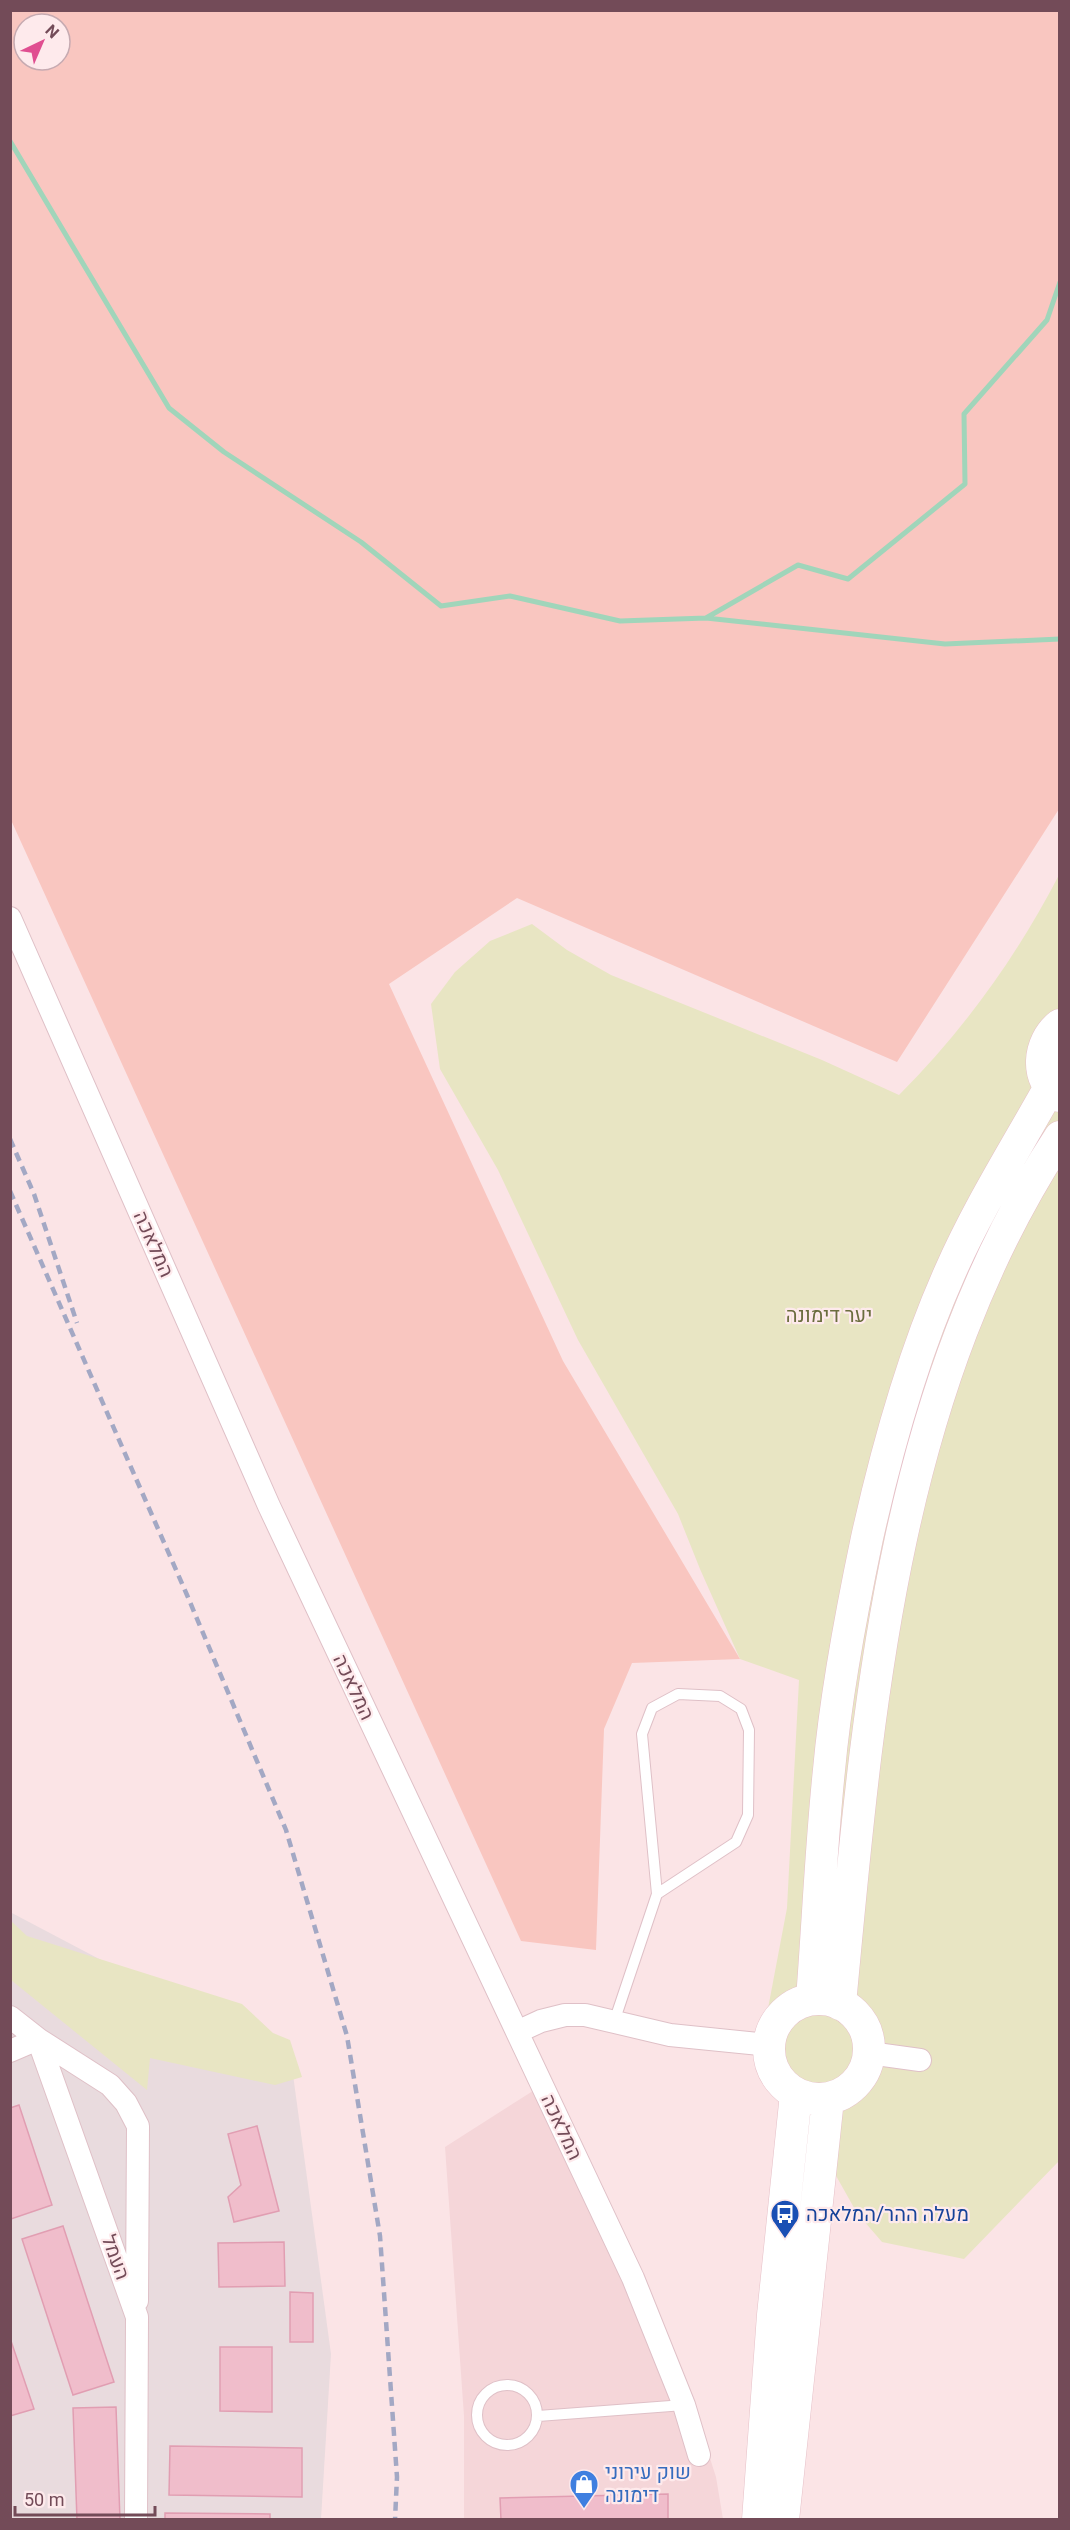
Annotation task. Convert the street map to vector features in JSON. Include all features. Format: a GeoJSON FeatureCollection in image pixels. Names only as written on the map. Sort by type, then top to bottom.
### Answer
{"type":"FeatureCollection","features":[{"type":"Feature","properties":{"kind":"main road"},"geometry":{"type":"LineString","coordinates":[[838,2002],[829,1770],[838,1694],[855,1593],[893,1435],[921,1345],[950,1273],[977,1217],[1055,1091],[1042,1070],[1042,1054],[1047,1038],[1059,1024]]}},
{"type":"Feature","properties":{"kind":"main road"},"geometry":{"type":"LineString","coordinates":[[838,2002],[871,1698],[906,1515],[927,1434],[952,1357],[980,1286],[1029,1184],[1059,1137]]}},
{"type":"Feature","properties":{"kind":"main road"},"geometry":{"type":"LineString","coordinates":[[783,2520],[840,2102],[875,2054],[862,2024],[852,2012],[838,2002],[794,2006],[778,2019],[772,2031],[769,2057],[778,2079],[796,2094],[840,2102]]}},
{"type":"Feature","properties":{"kind":"main road"},"geometry":{"type":"LineString","coordinates":[[758,2520],[773,2315],[796,2094]]}},
{"type":"Feature","properties":{"kind":"street","name":"המלאכה"},"geometry":{"type":"LineString","coordinates":[[10,918],[269,1506],[633,2278],[684,2405],[699,2455]]}},
{"type":"Feature","properties":{"kind":"street"},"geometry":{"type":"LineString","coordinates":[[517,2032],[541,2021],[565,2015],[585,2014],[702,2040],[769,2045]]}},
{"type":"Feature","properties":{"kind":"street"},"geometry":{"type":"LineString","coordinates":[[10,2017],[38,2039],[110,2085],[126,2103],[138,2126],[137,2317]]}},
{"type":"Feature","properties":{"kind":"street"},"geometry":{"type":"LineString","coordinates":[[10,2051],[38,2039]]}},
{"type":"Feature","properties":{"kind":"street","name":"העמל"},"geometry":{"type":"LineString","coordinates":[[38,2039],[137,2317],[136,2520]]}},
{"type":"Feature","properties":{"kind":"street"},"geometry":{"type":"LineString","coordinates":[[875,2054],[920,2060]]}},
{"type":"Feature","properties":{"kind":"lane"},"geometry":{"type":"LineString","coordinates":[[614,2022],[657,1894],[642,1734],[652,1708],[678,1694],[720,1696],[741,1709],[749,1730],[748,1815],[736,1842],[657,1894]]}},
{"type":"Feature","properties":{"kind":"lane"},"geometry":{"type":"LineString","coordinates":[[505,2385],[515,2386],[531,2397],[536,2406],[537,2416],[536,2426],[523,2441],[504,2446],[486,2437],[477,2420],[477,2409],[487,2392],[505,2385]]}},
{"type":"Feature","properties":{"kind":"lane"},"geometry":{"type":"LineString","coordinates":[[537,2416],[684,2405]]}},
{"type":"Feature","properties":{"kind":"path"},"geometry":{"type":"LineString","coordinates":[[838,2002],[871,2012],[881,2035],[875,2054],[873,2081],[840,2102]]}},
{"type":"Feature","properties":{"kind":"shaded area"},"geometry":{"type":"Polygon","coordinates":[[[10,1912],[291,2060],[331,2354],[321,2519],[11,2519],[10,1912]]]}},
{"type":"Feature","properties":{"kind":"shaded area"},"geometry":{"type":"Polygon","coordinates":[[[536,2089],[686,2384],[716,2477],[723,2519],[464,2519],[464,2416],[445,2147],[536,2089]]]}},
{"type":"Feature","properties":{"kind":"green space","name":"יער דימונה"},"geometry":{"type":"Polygon","coordinates":[[[1059,875],[1059,2161],[964,2259],[882,2242],[857,2213],[801,2119],[766,2019],[787,1908],[799,1680],[740,1659],[678,1514],[578,1340],[498,1170],[440,1069],[431,1004],[455,972],[490,941],[532,924],[567,950],[611,975],[822,1060],[899,1095],[946,1045],[988,991],[1043,905],[1059,875]]]}},
{"type":"Feature","properties":{"kind":"green space"},"geometry":{"type":"Polygon","coordinates":[[[11,1921],[27,1936],[242,2004],[273,2033],[290,2040],[302,2077],[275,2085],[150,2058],[147,2090],[11,1980],[11,1921]]]}},
{"type":"Feature","properties":{"kind":"sand"},"geometry":{"type":"Polygon","coordinates":[[[10,11],[1059,11],[1059,809],[897,1062],[517,898],[389,984],[563,1361],[740,1659],[632,1663],[604,1729],[596,1950],[521,1941],[11,820],[10,11]]]}},
{"type":"Feature","properties":{"kind":"building"},"geometry":{"type":"Polygon","coordinates":[[[19,2105],[52,2205],[11,2219],[10,2108],[19,2105]]]}},
{"type":"Feature","properties":{"kind":"building"},"geometry":{"type":"Polygon","coordinates":[[[257,2126],[279,2211],[234,2222],[228,2197],[241,2185],[228,2134],[257,2126]]]}},
{"type":"Feature","properties":{"kind":"building"},"geometry":{"type":"Polygon","coordinates":[[[63,2226],[114,2382],[73,2395],[22,2239],[63,2226]]]}},
{"type":"Feature","properties":{"kind":"building"},"geometry":{"type":"Polygon","coordinates":[[[284,2242],[285,2286],[219,2287],[218,2243],[284,2242]]]}},
{"type":"Feature","properties":{"kind":"building"},"geometry":{"type":"Polygon","coordinates":[[[290,2292],[313,2293],[313,2342],[290,2342],[290,2292]]]}},
{"type":"Feature","properties":{"kind":"building"},"geometry":{"type":"Polygon","coordinates":[[[10,2338],[34,2409],[10,2416],[10,2338]]]}},
{"type":"Feature","properties":{"kind":"building"},"geometry":{"type":"Polygon","coordinates":[[[220,2347],[272,2347],[272,2412],[220,2411],[220,2347]]]}},
{"type":"Feature","properties":{"kind":"building"},"geometry":{"type":"Polygon","coordinates":[[[116,2407],[120,2520],[77,2520],[73,2408],[116,2407]]]}},
{"type":"Feature","properties":{"kind":"building"},"geometry":{"type":"Polygon","coordinates":[[[170,2446],[302,2448],[302,2497],[169,2495],[170,2446]]]}},
{"type":"Feature","properties":{"kind":"building","name":"שוק עירוני דימונה"},"geometry":{"type":"Polygon","coordinates":[[[668,2494],[668,2520],[501,2520],[500,2498],[668,2494]]]}},
{"type":"Feature","properties":{"kind":"building"},"geometry":{"type":"Polygon","coordinates":[[[165,2513],[270,2514],[270,2520],[165,2520],[165,2513]]]}},
{"type":"Feature","properties":{"kind":"waterway"},"geometry":{"type":"LineString","coordinates":[[10,141],[169,408],[224,452],[361,542],[441,606],[510,596],[620,621],[706,618],[945,644],[1060,639]]}},
{"type":"Feature","properties":{"kind":"waterway"},"geometry":{"type":"LineString","coordinates":[[706,618],[798,565],[848,579],[965,484],[964,414],[1047,320],[1060,282]]}},
{"type":"Feature","properties":{"kind":"railway"},"geometry":{"type":"LineString","coordinates":[[10,1139],[34,1194],[77,1323]]}},
{"type":"Feature","properties":{"kind":"railway"},"geometry":{"type":"LineString","coordinates":[[10,1191],[187,1595],[286,1830],[347,2036],[380,2236],[397,2477],[395,2520]]}},
{"type":"Feature","properties":{"kind":"place","name":"מעלה ההר/המלאכה"},"geometry":{"type":"Point","coordinates":[785,2240]}},
{"type":"Feature","properties":{"kind":"place","name":"שוק עירוני דימונה"},"geometry":{"type":"Point","coordinates":[584,2510]}}]}
